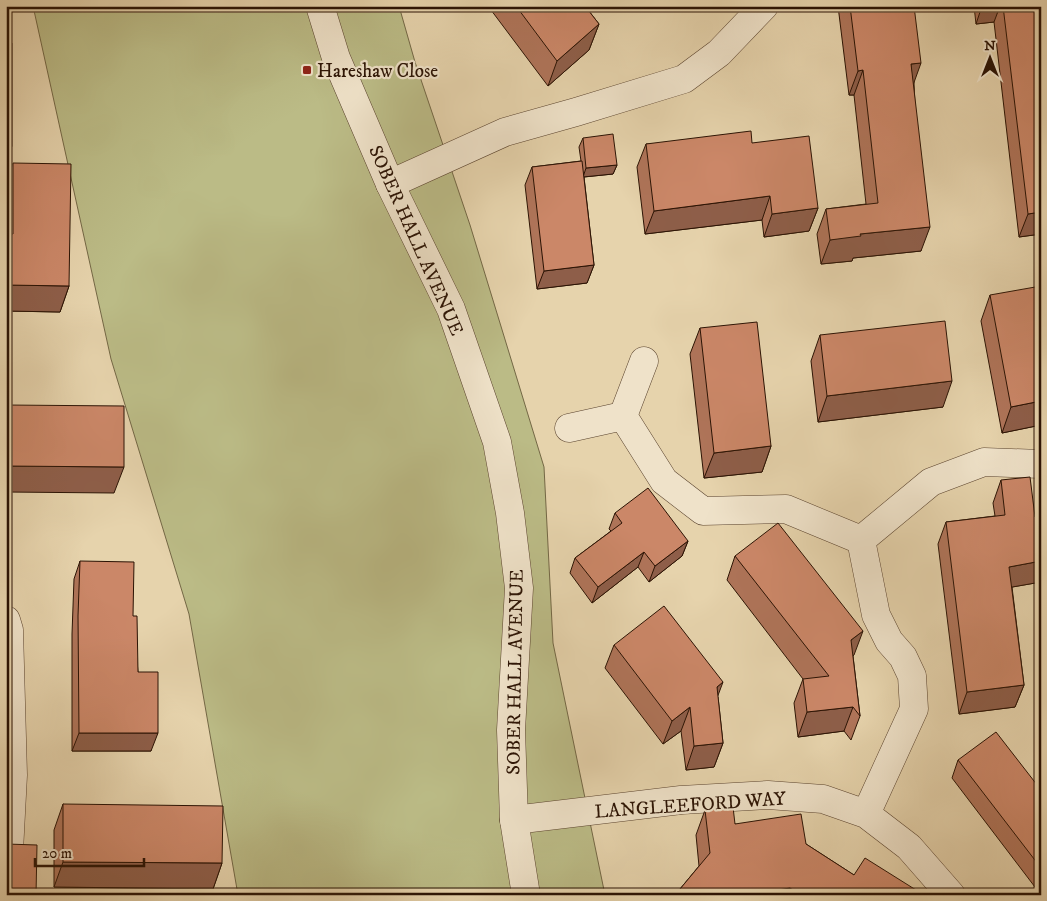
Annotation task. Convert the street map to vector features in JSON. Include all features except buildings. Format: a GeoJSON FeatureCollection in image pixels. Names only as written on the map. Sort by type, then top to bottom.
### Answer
{"type":"FeatureCollection","features":[{"type":"Feature","properties":{"kind":"street","name":"SOBER HALL AVENUE"},"geometry":{"type":"LineString","coordinates":[[320,6],[336,58],[390,184],[451,309],[497,442],[510,514],[519,588],[511,730],[514,820],[526,895]]}},
{"type":"Feature","properties":{"kind":"street"},"geometry":{"type":"LineString","coordinates":[[390,184],[505,132],[684,79],[720,53],[764,6]]}},
{"type":"Feature","properties":{"kind":"street"},"geometry":{"type":"LineString","coordinates":[[623,416],[644,361]]}},
{"type":"Feature","properties":{"kind":"street"},"geometry":{"type":"LineString","coordinates":[[569,428],[623,416]]}},
{"type":"Feature","properties":{"kind":"street"},"geometry":{"type":"LineString","coordinates":[[623,416],[664,481],[703,511],[786,509],[861,540]]}},
{"type":"Feature","properties":{"kind":"street"},"geometry":{"type":"LineString","coordinates":[[861,540],[931,482],[984,462],[1041,464]]}},
{"type":"Feature","properties":{"kind":"street"},"geometry":{"type":"LineString","coordinates":[[861,540],[876,615],[888,641],[903,657],[912,676],[914,709],[866,814]]}},
{"type":"Feature","properties":{"kind":"street"},"geometry":{"type":"LineString","coordinates":[[6,620],[9,630],[13,775],[9,851]]}},
{"type":"Feature","properties":{"kind":"street","name":"LANGLEEFORD WAY"},"geometry":{"type":"LineString","coordinates":[[514,820],[681,800],[768,795],[823,798],[866,814],[909,846],[951,895]]}},
{"type":"Feature","properties":{"kind":"green space"},"geometry":{"type":"Polygon","coordinates":[[[33,6],[399,6],[415,62],[470,225],[544,467],[553,643],[605,895],[238,895],[189,614],[111,359],[33,6]]]}},
{"type":"Feature","properties":{"kind":"place","name":"Hareshaw Close"},"geometry":{"type":"Point","coordinates":[307,70]}}]}
